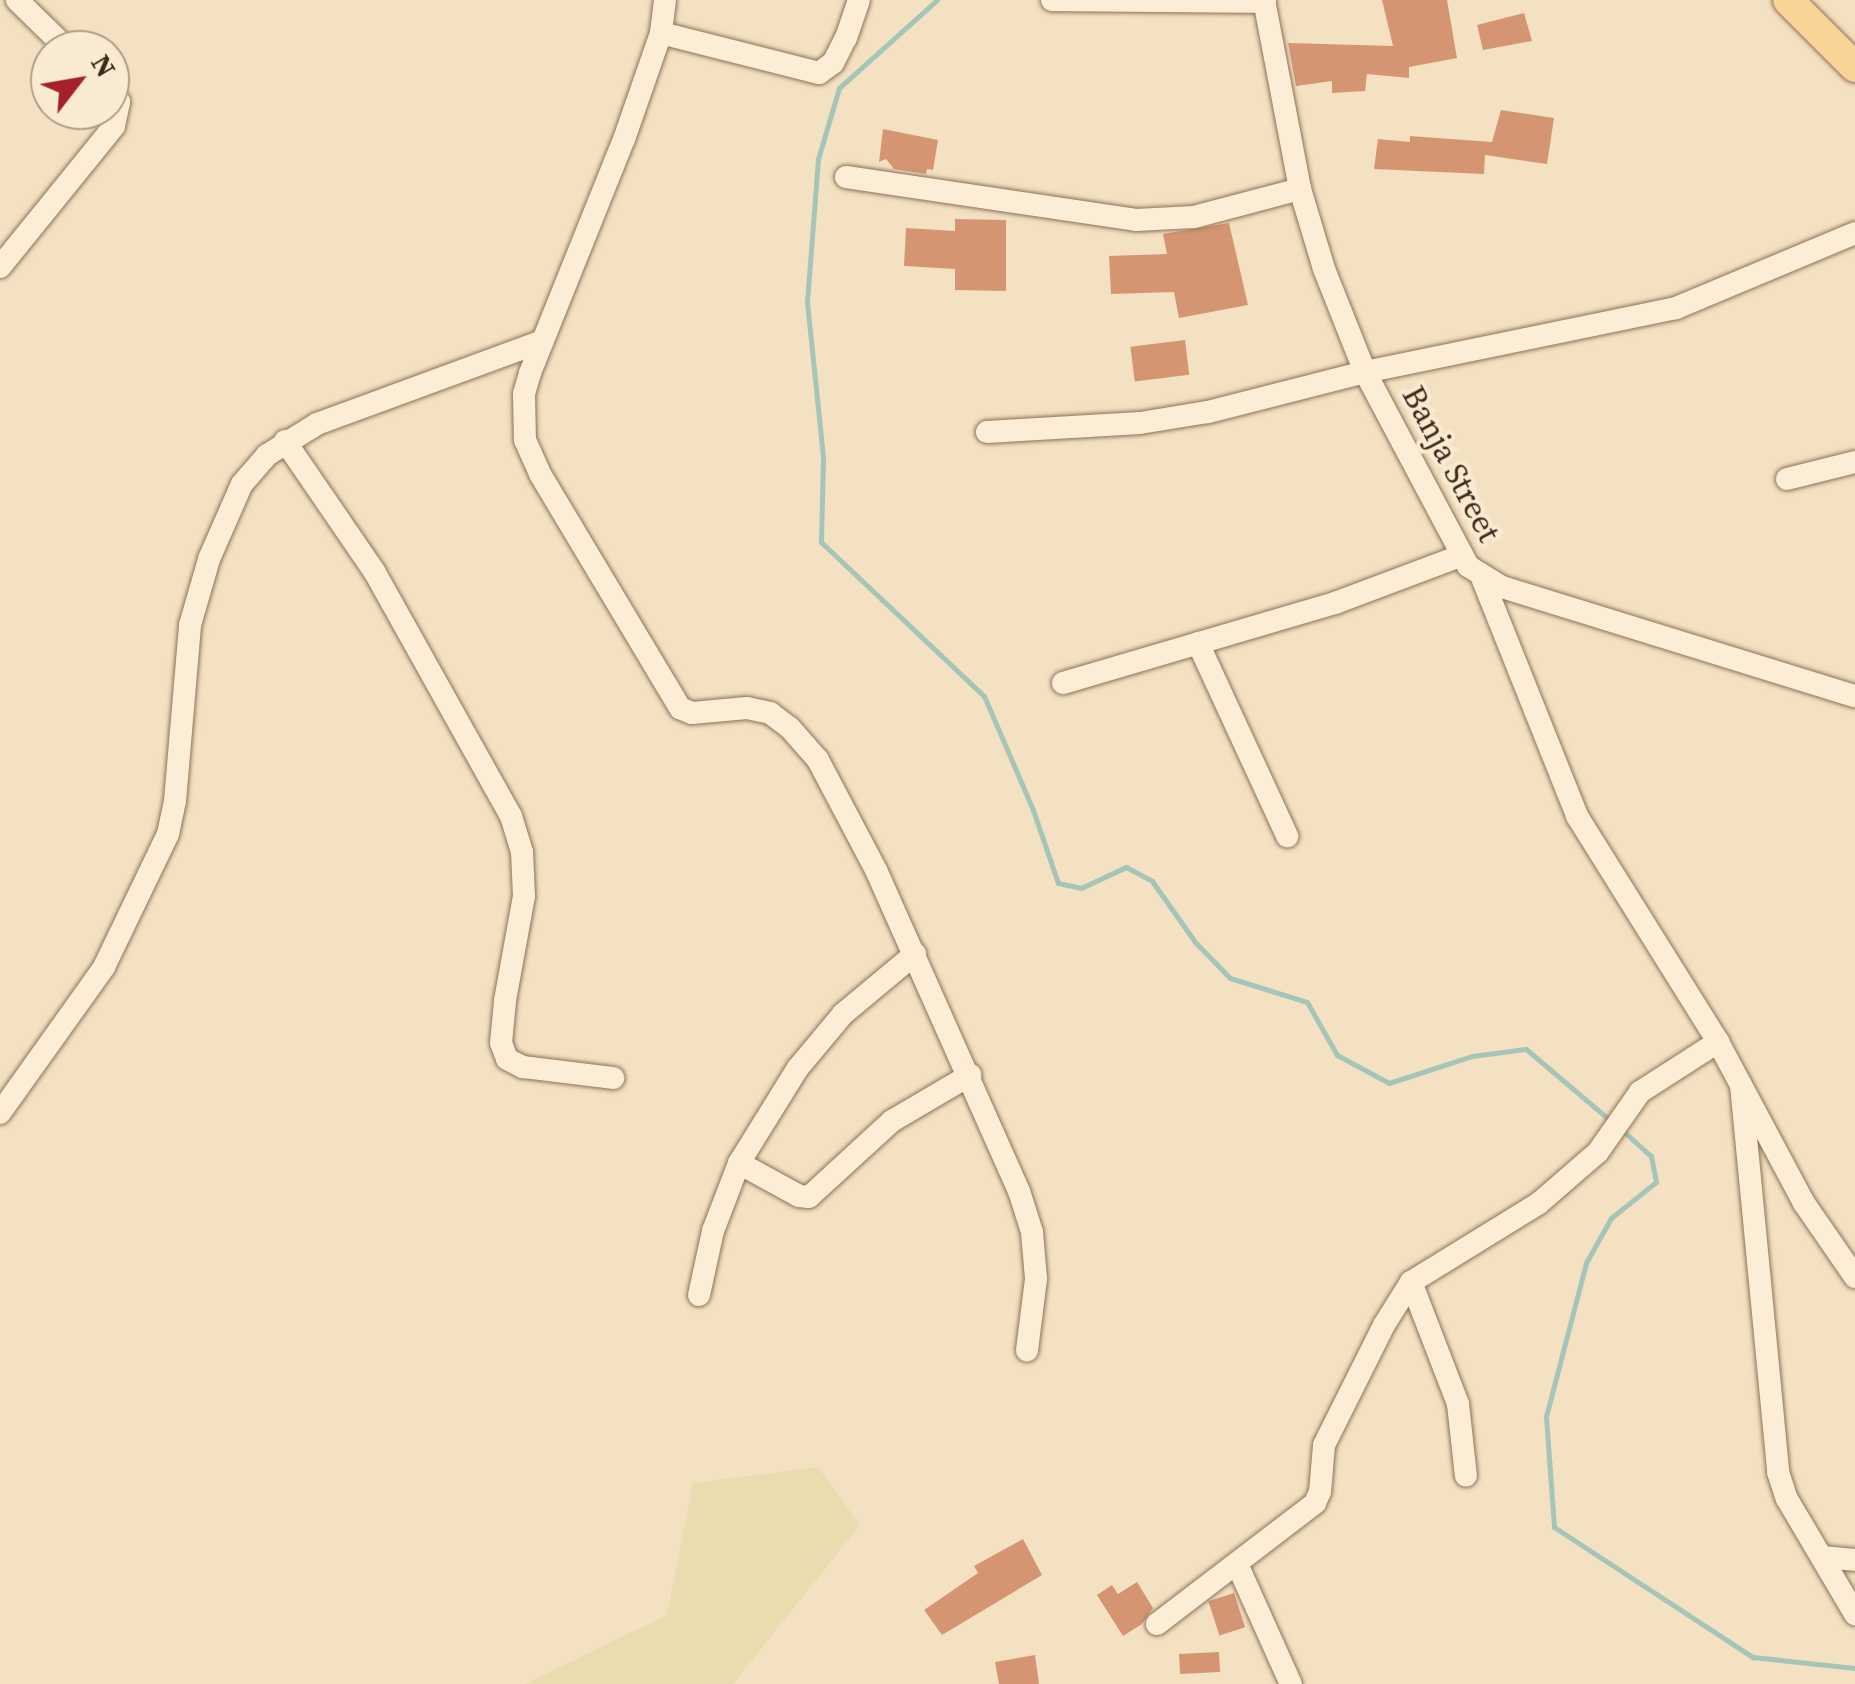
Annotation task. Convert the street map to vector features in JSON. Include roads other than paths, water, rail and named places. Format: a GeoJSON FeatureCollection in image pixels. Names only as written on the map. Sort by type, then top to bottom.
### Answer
{"type":"FeatureCollection","features":[{"type":"Feature","properties":{"kind":"main road"},"geometry":{"type":"LineString","coordinates":[[1788,0],[1855,68]]}},
{"type":"Feature","properties":{"kind":"street"},"geometry":{"type":"LineString","coordinates":[[0,7],[8,0]]}},
{"type":"Feature","properties":{"kind":"street"},"geometry":{"type":"LineString","coordinates":[[17,0],[48,30]]}},
{"type":"Feature","properties":{"kind":"street"},"geometry":{"type":"LineString","coordinates":[[665,0],[661,32],[624,139],[524,394],[526,440],[540,474],[680,708],[692,713],[747,708],[770,713],[790,728],[818,760],[915,954],[1008,1158],[1032,1232],[1036,1279],[1027,1350]]}},
{"type":"Feature","properties":{"kind":"street"},"geometry":{"type":"LineString","coordinates":[[661,32],[819,73],[840,50],[858,0]]}},
{"type":"Feature","properties":{"kind":"street"},"geometry":{"type":"LineString","coordinates":[[1052,0],[1265,1]]}},
{"type":"Feature","properties":{"kind":"street","name":"Banja Street"},"geometry":{"type":"LineString","coordinates":[[1265,1],[1300,189],[1324,269],[1364,372],[1460,556],[1482,578],[1855,696]]}},
{"type":"Feature","properties":{"kind":"street"},"geometry":{"type":"LineString","coordinates":[[0,267],[111,130]]}},
{"type":"Feature","properties":{"kind":"street"},"geometry":{"type":"LineString","coordinates":[[846,177],[1136,220],[1194,218],[1300,189]]}},
{"type":"Feature","properties":{"kind":"street"},"geometry":{"type":"LineString","coordinates":[[987,432],[1140,423],[1191,415],[1276,398],[1364,372],[1676,308],[1855,233]]}},
{"type":"Feature","properties":{"kind":"street"},"geometry":{"type":"LineString","coordinates":[[0,1113],[104,968],[153,870],[175,801],[190,624],[200,587],[242,484],[267,455],[317,424],[542,341]]}},
{"type":"Feature","properties":{"kind":"street"},"geometry":{"type":"LineString","coordinates":[[286,442],[374,571],[511,816],[522,852],[524,896],[504,1002],[501,1043],[507,1059],[523,1067],[612,1078]]}},
{"type":"Feature","properties":{"kind":"street"},"geometry":{"type":"LineString","coordinates":[[1787,480],[1855,462]]}},
{"type":"Feature","properties":{"kind":"street"},"geometry":{"type":"LineString","coordinates":[[1063,682],[1335,603],[1460,556]]}},
{"type":"Feature","properties":{"kind":"street"},"geometry":{"type":"LineString","coordinates":[[1482,578],[1577,816],[1718,1042],[1804,1203],[1855,1277]]}},
{"type":"Feature","properties":{"kind":"street"},"geometry":{"type":"LineString","coordinates":[[1198,643],[1286,836]]}},
{"type":"Feature","properties":{"kind":"street"},"geometry":{"type":"LineString","coordinates":[[699,1295],[713,1231],[739,1163],[823,1034],[915,954]]}},
{"type":"Feature","properties":{"kind":"street"},"geometry":{"type":"LineString","coordinates":[[1158,1624],[1314,1503],[1320,1492],[1324,1445],[1384,1325],[1411,1282],[1538,1204],[1598,1152],[1640,1092],[1718,1042]]}},
{"type":"Feature","properties":{"kind":"street"},"geometry":{"type":"LineString","coordinates":[[739,1163],[800,1196],[810,1197],[892,1121],[970,1075]]}},
{"type":"Feature","properties":{"kind":"street"},"geometry":{"type":"LineString","coordinates":[[1741,1082],[1741,1125],[1759,1248],[1778,1472],[1787,1498],[1855,1614]]}},
{"type":"Feature","properties":{"kind":"street"},"geometry":{"type":"LineString","coordinates":[[1411,1282],[1458,1404],[1466,1476]]}},
{"type":"Feature","properties":{"kind":"street"},"geometry":{"type":"LineString","coordinates":[[1822,1557],[1855,1560]]}},
{"type":"Feature","properties":{"kind":"street"},"geometry":{"type":"LineString","coordinates":[[1237,1564],[1291,1684]]}},
{"type":"Feature","properties":{"kind":"waterway"},"geometry":{"type":"LineString","coordinates":[[937,0],[839,88],[818,159],[807,302],[823,458],[821,542],[984,696],[1033,810],[1058,883],[1081,888],[1126,867],[1152,881],[1195,942],[1230,978],[1307,1002],[1337,1055],[1389,1083],[1472,1056],[1526,1049],[1611,1121]]}},
{"type":"Feature","properties":{"kind":"waterway"},"geometry":{"type":"LineString","coordinates":[[1623,1131],[1651,1156],[1656,1182],[1611,1218],[1586,1263],[1546,1417],[1554,1527],[1753,1657],[1855,1668]]}}]}
